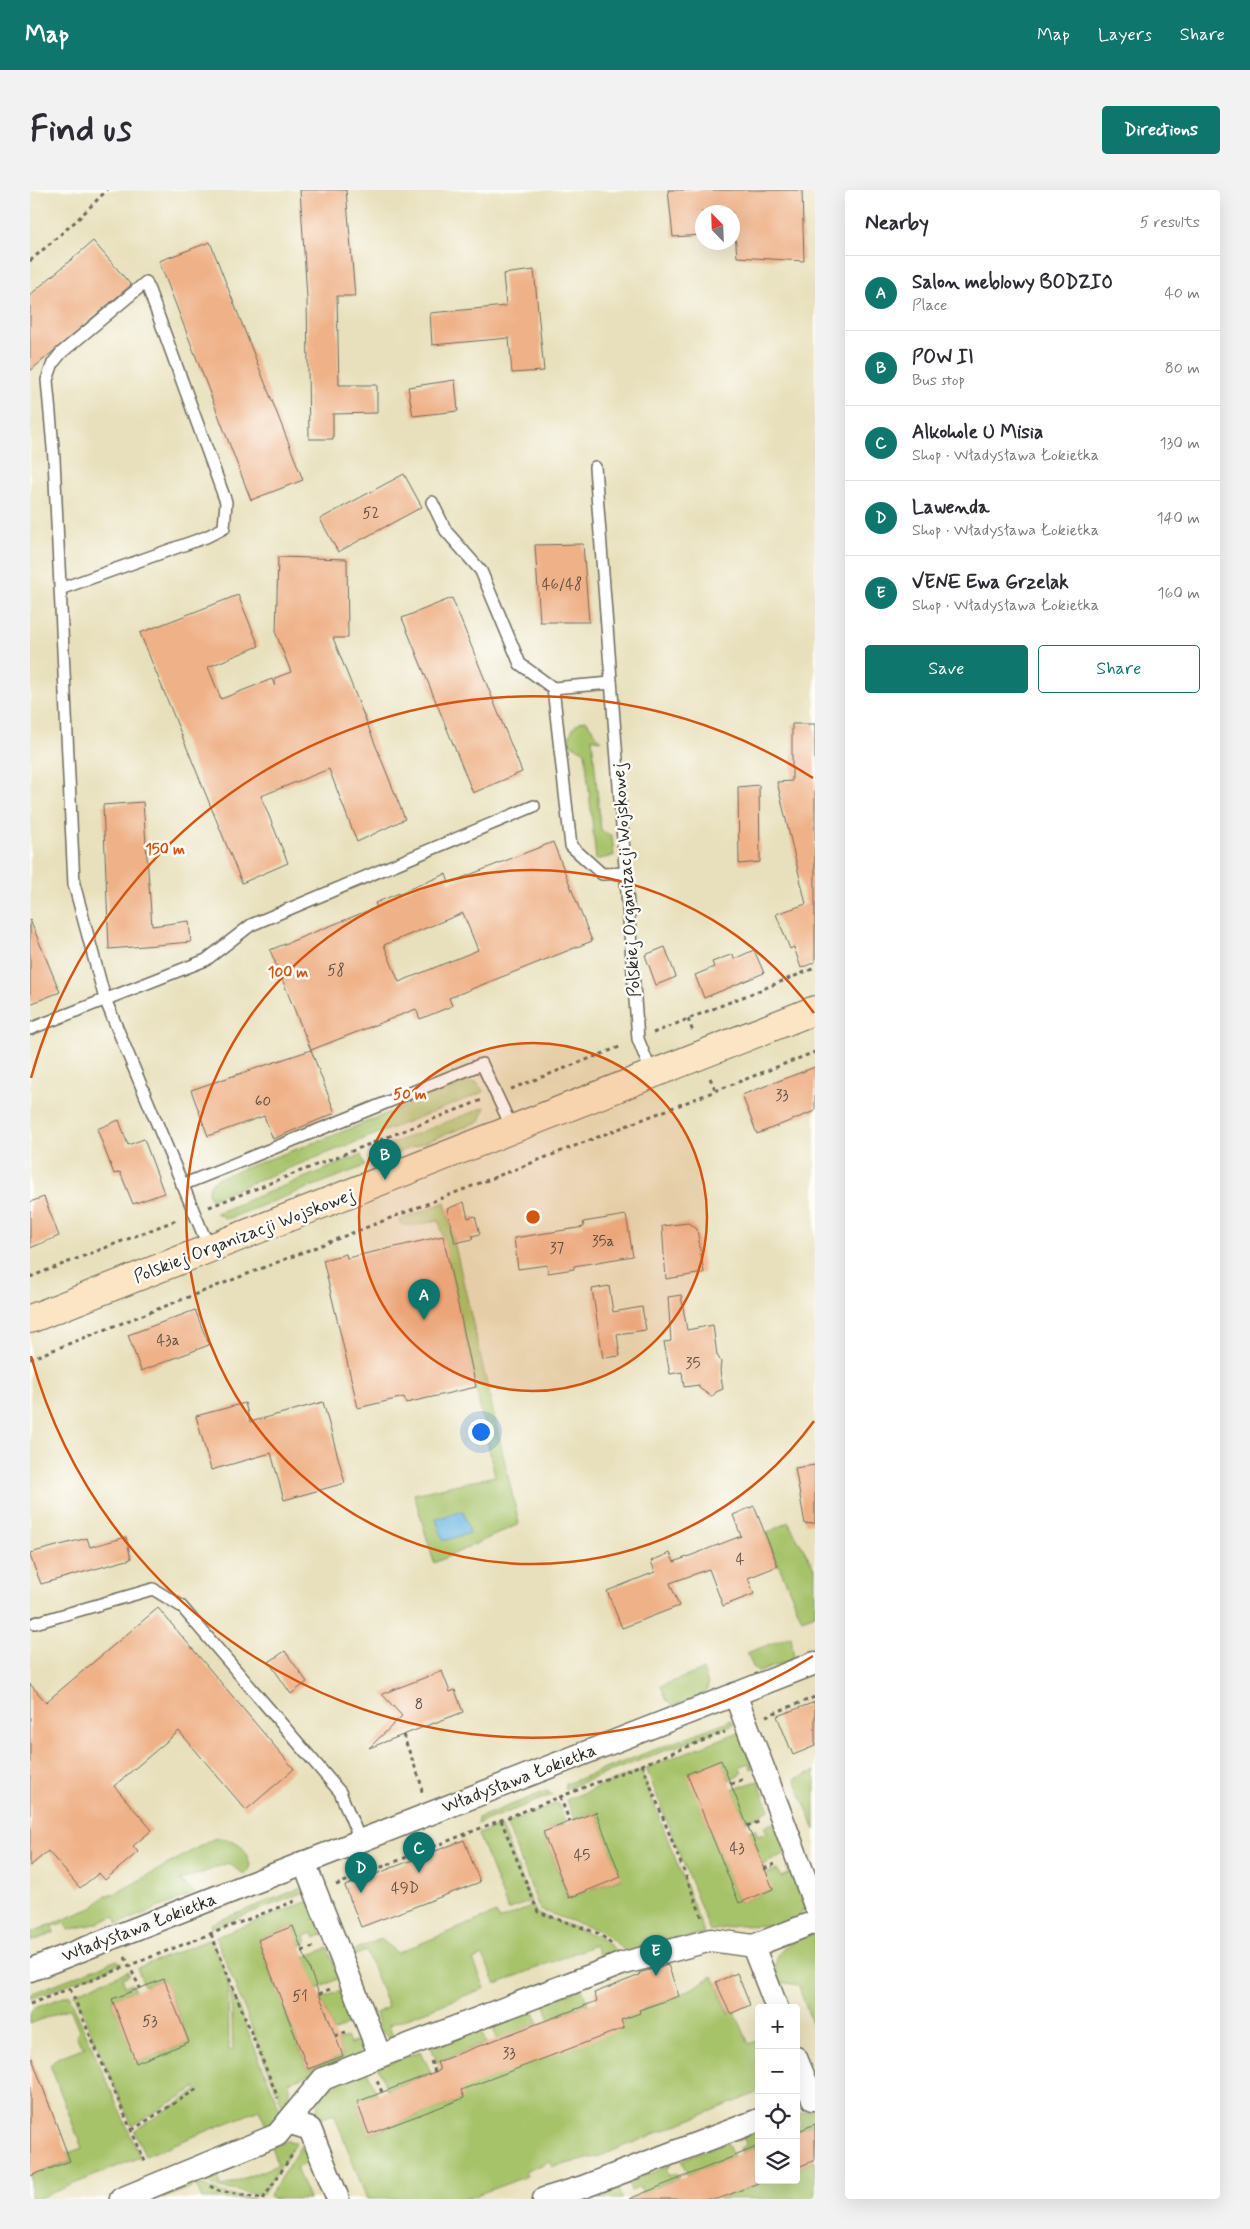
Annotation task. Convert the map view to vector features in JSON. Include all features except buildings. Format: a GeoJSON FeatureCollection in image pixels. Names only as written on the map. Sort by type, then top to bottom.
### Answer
{"type":"FeatureCollection","features":[{"type":"Feature","properties":{"kind":"main road","name":"Polskiej Organizacji Wojskowej"},"geometry":{"type":"LineString","coordinates":[[30,1319],[815,1010]]}},
{"type":"Feature","properties":{"kind":"street","name":"Władysława Łokietka"},"geometry":{"type":"LineString","coordinates":[[30,1970],[815,1663]]}},
{"type":"Feature","properties":{"kind":"street"},"geometry":{"type":"LineString","coordinates":[[735,1694],[815,1905]]}},
{"type":"Feature","properties":{"kind":"street"},"geometry":{"type":"LineString","coordinates":[[304,1862],[380,2056]]}},
{"type":"Feature","properties":{"kind":"street"},"geometry":{"type":"LineString","coordinates":[[122,2199],[277,2136],[323,2079],[380,2056],[630,1961],[711,1940],[753,1946],[815,1922]]}},
{"type":"Feature","properties":{"kind":"street"},"geometry":{"type":"LineString","coordinates":[[753,1946],[775,2004]]}},
{"type":"Feature","properties":{"kind":"street"},"geometry":{"type":"LineString","coordinates":[[800,2072],[808,2101]]}},
{"type":"Feature","properties":{"kind":"street"},"geometry":{"type":"LineString","coordinates":[[288,2122],[310,2129],[338,2199]]}},
{"type":"Feature","properties":{"kind":"street"},"geometry":{"type":"LineString","coordinates":[[544,2199],[585,2193],[755,2122]]}},
{"type":"Feature","properties":{"kind":"lane"},"geometry":{"type":"LineString","coordinates":[[60,589],[206,537],[224,528],[226,502],[146,282],[60,353],[46,380],[54,459],[60,589],[74,884],[105,999],[209,1248]]}},
{"type":"Feature","properties":{"kind":"lane","name":"Polskiej Organizacji Wojskowej"},"geometry":{"type":"LineString","coordinates":[[595,467],[638,1039],[652,1074]]}},
{"type":"Feature","properties":{"kind":"lane"},"geometry":{"type":"LineString","coordinates":[[432,502],[446,531],[482,571],[520,664],[553,688],[611,683]]}},
{"type":"Feature","properties":{"kind":"lane"},"geometry":{"type":"LineString","coordinates":[[553,688],[571,846],[602,874],[625,873]]}},
{"type":"Feature","properties":{"kind":"lane"},"geometry":{"type":"LineString","coordinates":[[30,1029],[206,960],[251,925],[534,806]]}},
{"type":"Feature","properties":{"kind":"lane"},"geometry":{"type":"LineString","coordinates":[[182,1185],[482,1064],[512,1130]]}},
{"type":"Feature","properties":{"kind":"lane"},"geometry":{"type":"LineString","coordinates":[[35,1623],[153,1589],[181,1606],[340,1792],[360,1840]]}},
{"type":"Feature","properties":{"kind":"path"},"geometry":{"type":"LineString","coordinates":[[30,261],[77,220],[107,190]]}},
{"type":"Feature","properties":{"kind":"path"},"geometry":{"type":"LineString","coordinates":[[30,1277],[815,968]]}},
{"type":"Feature","properties":{"kind":"path"},"geometry":{"type":"LineString","coordinates":[[30,1360],[815,1052]]}},
{"type":"Feature","properties":{"kind":"path"},"geometry":{"type":"LineString","coordinates":[[30,2004],[815,1697]]}},
{"type":"Feature","properties":{"kind":"path"},"geometry":{"type":"LineString","coordinates":[[403,1735],[420,1780],[426,1815],[437,1845]]}},
{"type":"Feature","properties":{"kind":"path"},"geometry":{"type":"LineString","coordinates":[[642,1764],[711,1940]]}},
{"type":"Feature","properties":{"kind":"path"},"geometry":{"type":"LineString","coordinates":[[560,1797],[570,1822]]}},
{"type":"Feature","properties":{"kind":"path"},"geometry":{"type":"LineString","coordinates":[[501,1820],[538,1912],[600,1934],[630,1961]]}},
{"type":"Feature","properties":{"kind":"path"},"geometry":{"type":"LineString","coordinates":[[211,1934],[288,2122]]}},
{"type":"Feature","properties":{"kind":"path"},"geometry":{"type":"LineString","coordinates":[[70,1989],[155,2186]]}},
{"type":"Feature","properties":{"kind":"path"},"geometry":{"type":"LineString","coordinates":[[132,2131],[197,2090]]}},
{"type":"Feature","properties":{"kind":"path"},"geometry":{"type":"LineString","coordinates":[[186,2173],[218,2191],[264,2199],[310,2129]]}},
{"type":"Feature","properties":{"kind":"green space"},"geometry":{"type":"Polygon","coordinates":[[[586,720],[601,741],[592,738],[601,830],[612,836],[614,856],[596,860],[585,752],[568,742],[576,725],[586,720]]]}},
{"type":"Feature","properties":{"kind":"green space"},"geometry":{"type":"Polygon","coordinates":[[[465,1082],[477,1083],[484,1092],[210,1199],[208,1192],[211,1183],[218,1178],[332,1136],[465,1082]]]}},
{"type":"Feature","properties":{"kind":"green space"},"geometry":{"type":"Polygon","coordinates":[[[485,1107],[480,1121],[387,1157],[383,1147],[485,1107]]]}},
{"type":"Feature","properties":{"kind":"green space"},"geometry":{"type":"Polygon","coordinates":[[[361,1155],[365,1166],[230,1218],[225,1218],[216,1213],[361,1155]]]}},
{"type":"Feature","properties":{"kind":"green space"},"geometry":{"type":"Polygon","coordinates":[[[445,1202],[519,1524],[434,1563],[414,1494],[495,1476],[439,1220],[412,1226],[398,1221],[445,1202]]]}},
{"type":"Feature","properties":{"kind":"green space"},"geometry":{"type":"Polygon","coordinates":[[[788,1522],[815,1569],[815,1614],[802,1619],[765,1534],[788,1522]]]}},
{"type":"Feature","properties":{"kind":"green space"},"geometry":{"type":"Polygon","coordinates":[[[791,1636],[794,1659],[759,1672],[753,1667],[747,1653],[791,1636]]]}},
{"type":"Feature","properties":{"kind":"green space"},"geometry":{"type":"Polygon","coordinates":[[[703,1670],[708,1685],[706,1693],[672,1706],[667,1701],[661,1686],[703,1670]]]}},
{"type":"Feature","properties":{"kind":"green space"},"geometry":{"type":"Polygon","coordinates":[[[731,1720],[734,1724],[565,1789],[566,1784],[731,1720]]]}},
{"type":"Feature","properties":{"kind":"green space"},"geometry":{"type":"Polygon","coordinates":[[[739,1732],[753,1768],[751,1769],[748,1763],[739,1767],[742,1773],[729,1780],[721,1761],[688,1774],[739,1903],[772,1889],[766,1873],[777,1870],[781,1877],[789,1874],[787,1867],[791,1866],[805,1905],[799,1918],[783,1925],[735,1926],[710,1931],[646,1768],[739,1732]]]}},
{"type":"Feature","properties":{"kind":"green space"},"geometry":{"type":"Polygon","coordinates":[[[641,1770],[704,1933],[628,1953],[602,1932],[540,1910],[506,1823],[558,1803],[565,1823],[543,1832],[569,1898],[621,1878],[596,1812],[575,1820],[566,1800],[641,1770]]]}},
{"type":"Feature","properties":{"kind":"green space"},"geometry":{"type":"Polygon","coordinates":[[[815,1771],[815,1830],[795,1779],[815,1771]]]}},
{"type":"Feature","properties":{"kind":"green space"},"geometry":{"type":"Polygon","coordinates":[[[758,1781],[769,1810],[746,1822],[732,1789],[758,1781]]]}},
{"type":"Feature","properties":{"kind":"green space"},"geometry":{"type":"Polygon","coordinates":[[[547,1791],[552,1795],[477,1824],[478,1818],[547,1791]]]}},
{"type":"Feature","properties":{"kind":"green space"},"geometry":{"type":"Polygon","coordinates":[[[774,1823],[786,1853],[763,1865],[749,1831],[755,1829],[758,1836],[767,1833],[764,1826],[774,1823]]]}},
{"type":"Feature","properties":{"kind":"green space"},"geometry":{"type":"Polygon","coordinates":[[[500,1825],[531,1901],[508,1910],[478,1834],[500,1825]]]}},
{"type":"Feature","properties":{"kind":"green space"},"geometry":{"type":"Polygon","coordinates":[[[220,1838],[240,1845],[246,1853],[250,1865],[247,1873],[244,1874],[228,1863],[180,1881],[195,1893],[118,1924],[115,1916],[95,1924],[68,1930],[66,1923],[53,1926],[54,1933],[30,1942],[30,1933],[92,1908],[106,1895],[115,1894],[213,1839],[220,1838]]]}},
{"type":"Feature","properties":{"kind":"green space"},"geometry":{"type":"Polygon","coordinates":[[[301,1888],[305,1892],[211,1928],[210,1924],[301,1888]]]}},
{"type":"Feature","properties":{"kind":"green space"},"geometry":{"type":"Polygon","coordinates":[[[309,1901],[323,1935],[315,1938],[313,1933],[305,1936],[307,1943],[300,1946],[293,1926],[258,1940],[308,2069],[343,2056],[337,2041],[347,2037],[350,2044],[358,2041],[356,2034],[360,2033],[362,2046],[356,2057],[289,2082],[289,2099],[285,2112],[216,1937],[309,1901]]]}},
{"type":"Feature","properties":{"kind":"green space"},"geometry":{"type":"Polygon","coordinates":[[[533,1906],[537,1914],[597,1936],[621,1954],[602,1961],[595,1945],[496,1984],[483,1956],[473,1960],[485,1988],[389,2025],[395,2041],[384,2033],[376,2013],[388,2007],[366,1951],[351,1957],[356,1949],[381,1939],[397,1953],[496,1913],[499,1920],[533,1906]]]}},
{"type":"Feature","properties":{"kind":"green space"},"geometry":{"type":"Polygon","coordinates":[[[815,1933],[815,2031],[798,1985],[779,1982],[776,1962],[783,1949],[789,1944],[815,1933]]]}},
{"type":"Feature","properties":{"kind":"green space"},"geometry":{"type":"Polygon","coordinates":[[[211,1939],[228,1980],[229,2051],[233,2050],[231,1989],[283,2117],[268,2130],[259,2110],[145,2156],[134,2131],[198,2090],[195,2088],[132,2126],[74,1993],[128,1971],[129,1975],[122,1978],[125,1986],[132,1983],[135,1990],[112,1999],[137,2063],[189,2042],[164,1979],[144,1986],[137,1968],[211,1939]]]}},
{"type":"Feature","properties":{"kind":"green space"},"geometry":{"type":"Polygon","coordinates":[[[328,1948],[339,1978],[317,1989],[304,1957],[328,1948]]]}},
{"type":"Feature","properties":{"kind":"green space"},"geometry":{"type":"Polygon","coordinates":[[[117,1960],[122,1963],[30,1999],[30,1994],[117,1960]]]}},
{"type":"Feature","properties":{"kind":"green space"},"geometry":{"type":"Polygon","coordinates":[[[713,1976],[729,2014],[735,2012],[749,2044],[755,2042],[755,2094],[600,2156],[553,2167],[550,2161],[525,2172],[527,2176],[466,2199],[367,2199],[334,2114],[317,2120],[317,2109],[325,2093],[340,2082],[367,2071],[377,2094],[357,2103],[370,2134],[463,2098],[458,2081],[618,2013],[626,2018],[679,1996],[713,1976]]]}},
{"type":"Feature","properties":{"kind":"green space"},"geometry":{"type":"Polygon","coordinates":[[[582,1988],[588,2004],[550,2019],[544,2003],[582,1988]]]}},
{"type":"Feature","properties":{"kind":"green space"},"geometry":{"type":"Polygon","coordinates":[[[344,1989],[355,2020],[334,2032],[321,1999],[344,1989]]]}},
{"type":"Feature","properties":{"kind":"green space"},"geometry":{"type":"Polygon","coordinates":[[[69,1995],[140,2157],[37,2199],[30,2199],[30,2176],[70,2162],[66,2154],[82,2148],[50,2065],[57,2058],[85,2047],[80,2044],[76,2035],[79,2030],[70,2008],[30,2024],[30,2010],[69,1995]]]}},
{"type":"Feature","properties":{"kind":"green space"},"geometry":{"type":"Polygon","coordinates":[[[531,2007],[539,2023],[497,2040],[492,2023],[531,2007]]]}},
{"type":"Feature","properties":{"kind":"green space"},"geometry":{"type":"Polygon","coordinates":[[[480,2028],[486,2043],[437,2062],[431,2047],[480,2028]]]}},
{"type":"Feature","properties":{"kind":"green space"},"geometry":{"type":"Polygon","coordinates":[[[421,2051],[431,2073],[387,2090],[378,2067],[421,2051]]]}},
{"type":"Feature","properties":{"kind":"green space"},"geometry":{"type":"Polygon","coordinates":[[[815,2108],[815,2124],[800,2130],[800,2114],[815,2108]]]}},
{"type":"Feature","properties":{"kind":"green space"},"geometry":{"type":"Polygon","coordinates":[[[755,2132],[755,2148],[742,2153],[740,2148],[746,2145],[744,2138],[737,2141],[755,2132]]]}},
{"type":"Feature","properties":{"kind":"green space"},"geometry":{"type":"Polygon","coordinates":[[[286,2141],[296,2142],[262,2195],[218,2188],[196,2177],[214,2170],[221,2187],[278,2165],[271,2147],[286,2141]]]}},
{"type":"Feature","properties":{"kind":"green space"},"geometry":{"type":"Polygon","coordinates":[[[727,2142],[733,2157],[688,2175],[681,2160],[727,2142]]]}},
{"type":"Feature","properties":{"kind":"green space"},"geometry":{"type":"Polygon","coordinates":[[[302,2144],[310,2151],[314,2160],[296,2168],[309,2199],[275,2199],[269,2196],[302,2144]]]}},
{"type":"Feature","properties":{"kind":"green space"},"geometry":{"type":"Polygon","coordinates":[[[815,2160],[815,2199],[718,2199],[755,2184],[800,2184],[800,2166],[815,2160]]]}},
{"type":"Feature","properties":{"kind":"green space"},"geometry":{"type":"Polygon","coordinates":[[[672,2164],[666,2169],[669,2176],[676,2173],[678,2178],[656,2187],[661,2199],[644,2199],[640,2187],[631,2191],[628,2183],[672,2164]]]}},
{"type":"Feature","properties":{"kind":"green space"},"geometry":{"type":"Polygon","coordinates":[[[192,2178],[214,2190],[229,2195],[254,2199],[202,2199],[196,2185],[163,2198],[162,2191],[192,2178]]]}},
{"type":"Feature","properties":{"kind":"green space"},"geometry":{"type":"Polygon","coordinates":[[[617,2187],[622,2199],[603,2199],[607,2191],[617,2187]]]}},
{"type":"Feature","properties":{"kind":"water"},"geometry":{"type":"Polygon","coordinates":[[[463,1511],[470,1533],[443,1541],[436,1519],[463,1511]]]}},
{"type":"Feature","properties":{"kind":"place","name":"POW II"},"geometry":{"type":"Point","coordinates":[385,1180]}},
{"type":"Feature","properties":{"kind":"place","name":"Salon meblowy BODZIO"},"geometry":{"type":"Point","coordinates":[424,1320]}},
{"type":"Feature","properties":{"kind":"place","name":"Alkohole U Misia"},"geometry":{"type":"Point","coordinates":[419,1873]}},
{"type":"Feature","properties":{"kind":"place","name":"Lawenda"},"geometry":{"type":"Point","coordinates":[361,1893]}},
{"type":"Feature","properties":{"kind":"place","name":"VENE Ewa Grzelak"},"geometry":{"type":"Point","coordinates":[656,1976]}}]}
